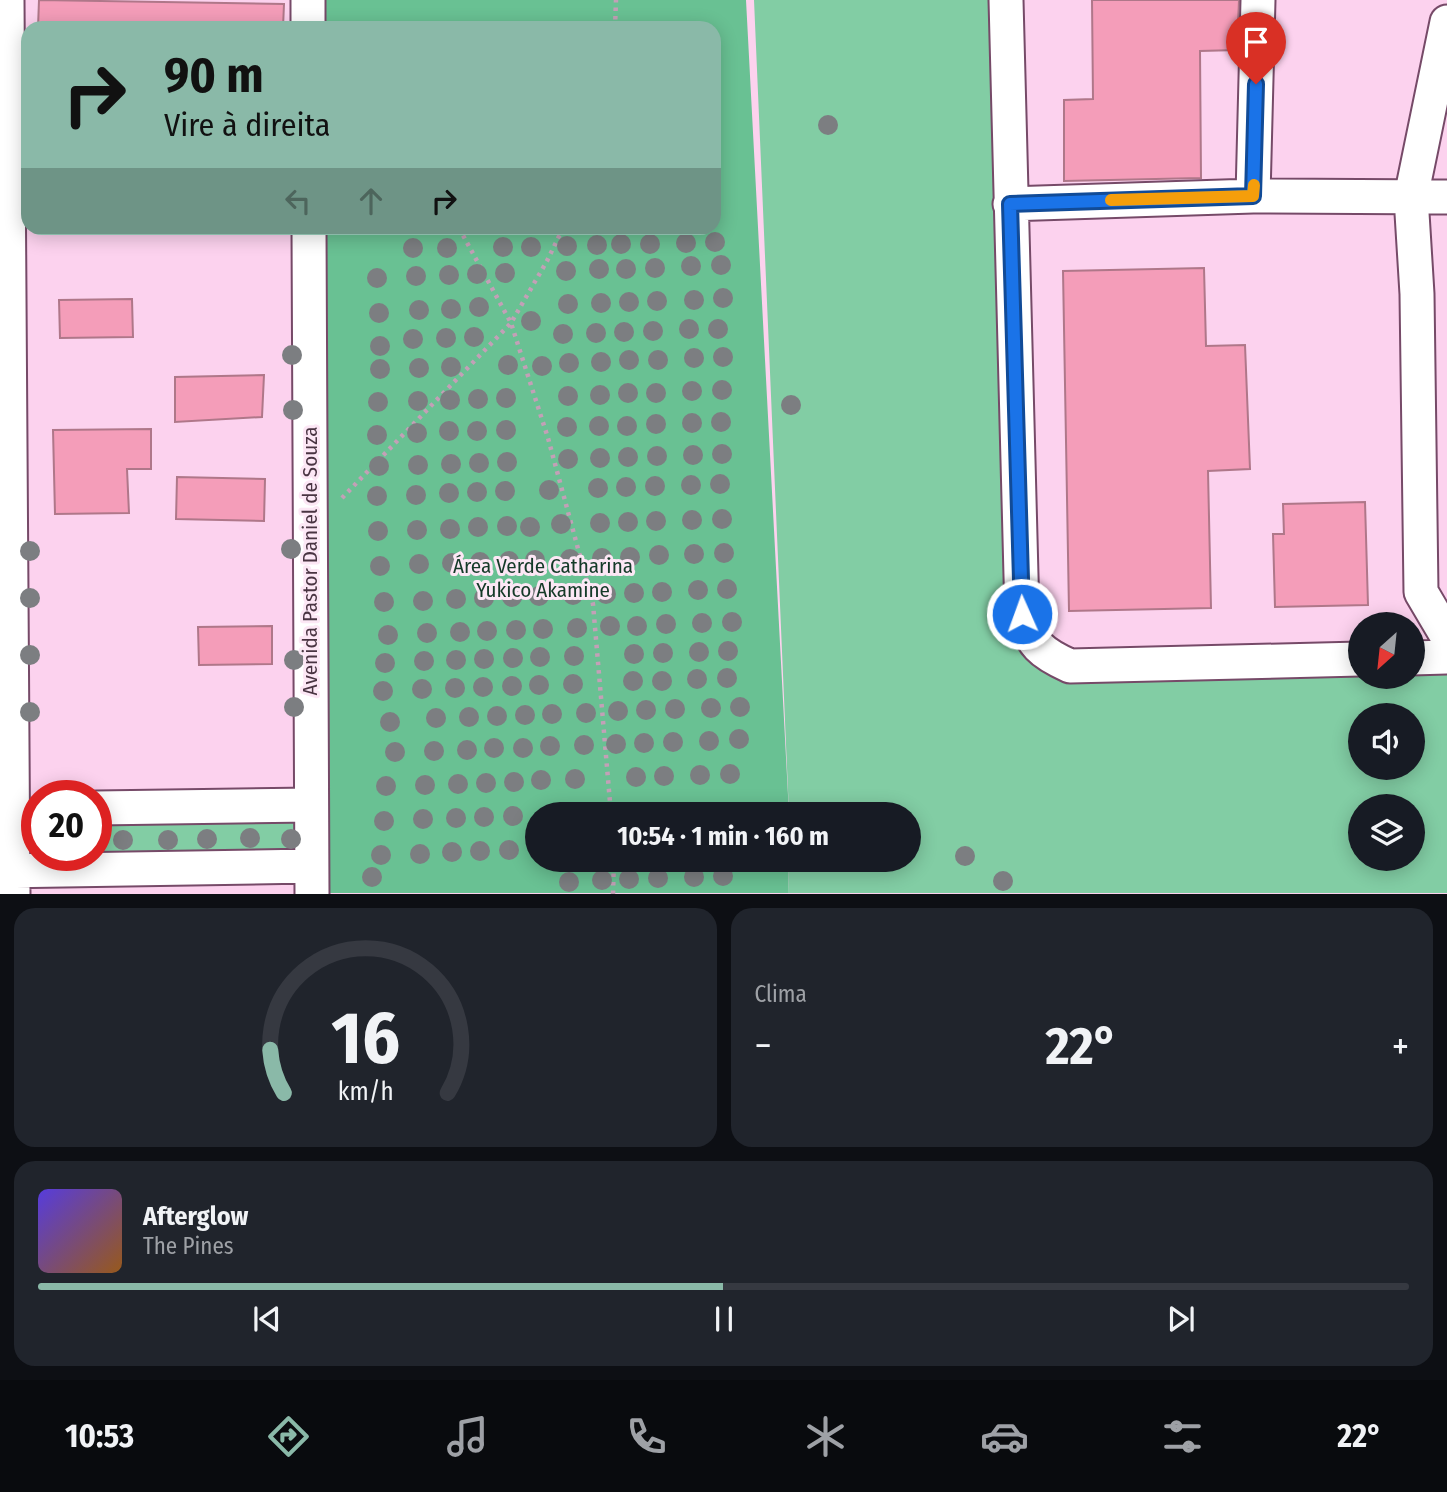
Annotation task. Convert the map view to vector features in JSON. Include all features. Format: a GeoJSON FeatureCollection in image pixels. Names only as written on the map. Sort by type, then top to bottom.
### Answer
{"type":"FeatureCollection","features":[{"type":"Feature","properties":{"kind":"street"},"geometry":{"type":"LineString","coordinates":[[8,0],[12,843],[311,880]]}},
{"type":"Feature","properties":{"kind":"street"},"geometry":{"type":"LineString","coordinates":[[308,0],[308,21]]}},
{"type":"Feature","properties":{"kind":"street"},"geometry":{"type":"LineString","coordinates":[[1006,0],[1022,614],[1029,634],[1045,655],[1070,666],[1348,659]]}},
{"type":"Feature","properties":{"kind":"street"},"geometry":{"type":"LineString","coordinates":[[1253,196],[1258,0]]}},
{"type":"Feature","properties":{"kind":"street"},"geometry":{"type":"LineString","coordinates":[[1447,22],[1411,197],[1417,294],[1421,592],[1434,619],[1447,636]]}},
{"type":"Feature","properties":{"kind":"street"},"geometry":{"type":"LineString","coordinates":[[1010,204],[1253,196],[1447,197]]}},
{"type":"Feature","properties":{"kind":"street","name":"Avenida Pastor Daniel de Souza"},"geometry":{"type":"LineString","coordinates":[[309,235],[311,880]]}},
{"type":"Feature","properties":{"kind":"street"},"geometry":{"type":"LineString","coordinates":[[1425,658],[1447,657]]}},
{"type":"Feature","properties":{"kind":"street"},"geometry":{"type":"LineString","coordinates":[[112,808],[311,805]]}},
{"type":"Feature","properties":{"kind":"path"},"geometry":{"type":"LineString","coordinates":[[615,21],[616,0]]}},
{"type":"Feature","properties":{"kind":"path"},"geometry":{"type":"LineString","coordinates":[[463,235],[510,323],[548,438],[593,604],[610,802]]}},
{"type":"Feature","properties":{"kind":"path"},"geometry":{"type":"LineString","coordinates":[[310,532],[510,323],[559,235]]}},
{"type":"Feature","properties":{"kind":"path"},"geometry":{"type":"LineString","coordinates":[[613,894],[614,872]]}},
{"type":"Feature","properties":{"kind":"green space","name":"Área Verde Catharina Yukico Akamine"},"geometry":{"type":"Polygon","coordinates":[[[308,0],[746,0],[788,802],[525,802],[525,872],[789,872],[788,893],[312,893],[309,235],[721,235],[721,21],[309,21],[308,0]]]}},
{"type":"Feature","properties":{"kind":"green space"},"geometry":{"type":"Polygon","coordinates":[[[754,0],[1006,0],[1022,614],[1045,655],[1348,659],[1348,690],[1424,690],[1425,658],[1447,657],[1447,893],[788,893],[789,872],[921,872],[921,802],[788,802],[754,0]]]}},
{"type":"Feature","properties":{"kind":"green space"},"geometry":{"type":"Polygon","coordinates":[[[311,805],[311,866],[112,869],[112,808],[311,805]]]}},
{"type":"Feature","properties":{"kind":"green space"},"geometry":{"type":"Polygon","coordinates":[[[21,808],[21,871],[0,871],[0,809],[21,808]]]}},
{"type":"Feature","properties":{"kind":"building"},"geometry":{"type":"Polygon","coordinates":[[[39,0],[284,4],[283,21],[38,21],[39,0]]]}},
{"type":"Feature","properties":{"kind":"building"},"geometry":{"type":"Polygon","coordinates":[[[1092,0],[1239,0],[1237,50],[1200,51],[1201,178],[1064,181],[1064,100],[1093,99],[1092,0]]]}},
{"type":"Feature","properties":{"kind":"building"},"geometry":{"type":"Polygon","coordinates":[[[1204,268],[1206,346],[1245,345],[1250,469],[1208,471],[1211,608],[1069,611],[1063,271],[1204,268]]]}},
{"type":"Feature","properties":{"kind":"building"},"geometry":{"type":"Polygon","coordinates":[[[132,299],[133,337],[60,338],[59,300],[132,299]]]}},
{"type":"Feature","properties":{"kind":"building"},"geometry":{"type":"Polygon","coordinates":[[[264,375],[262,417],[175,422],[175,377],[264,375]]]}},
{"type":"Feature","properties":{"kind":"building"},"geometry":{"type":"Polygon","coordinates":[[[151,429],[151,469],[127,469],[129,513],[55,514],[53,430],[151,429]]]}},
{"type":"Feature","properties":{"kind":"building"},"geometry":{"type":"Polygon","coordinates":[[[177,477],[265,479],[264,521],[176,519],[177,477]]]}},
{"type":"Feature","properties":{"kind":"building"},"geometry":{"type":"Polygon","coordinates":[[[1365,502],[1368,605],[1275,607],[1273,534],[1284,534],[1283,504],[1365,502]]]}},
{"type":"Feature","properties":{"kind":"building"},"geometry":{"type":"Polygon","coordinates":[[[272,626],[272,664],[199,665],[198,627],[272,626]]]}},
{"type":"Feature","properties":{"kind":"slow traffic"},"geometry":{"type":"LineString","coordinates":[[1111,200],[1253,196],[1254,185]]}},
{"type":"Feature","properties":{"kind":"route"},"geometry":{"type":"LineString","coordinates":[[1022,614],[1010,204],[1253,196],[1256,84]]}}]}
